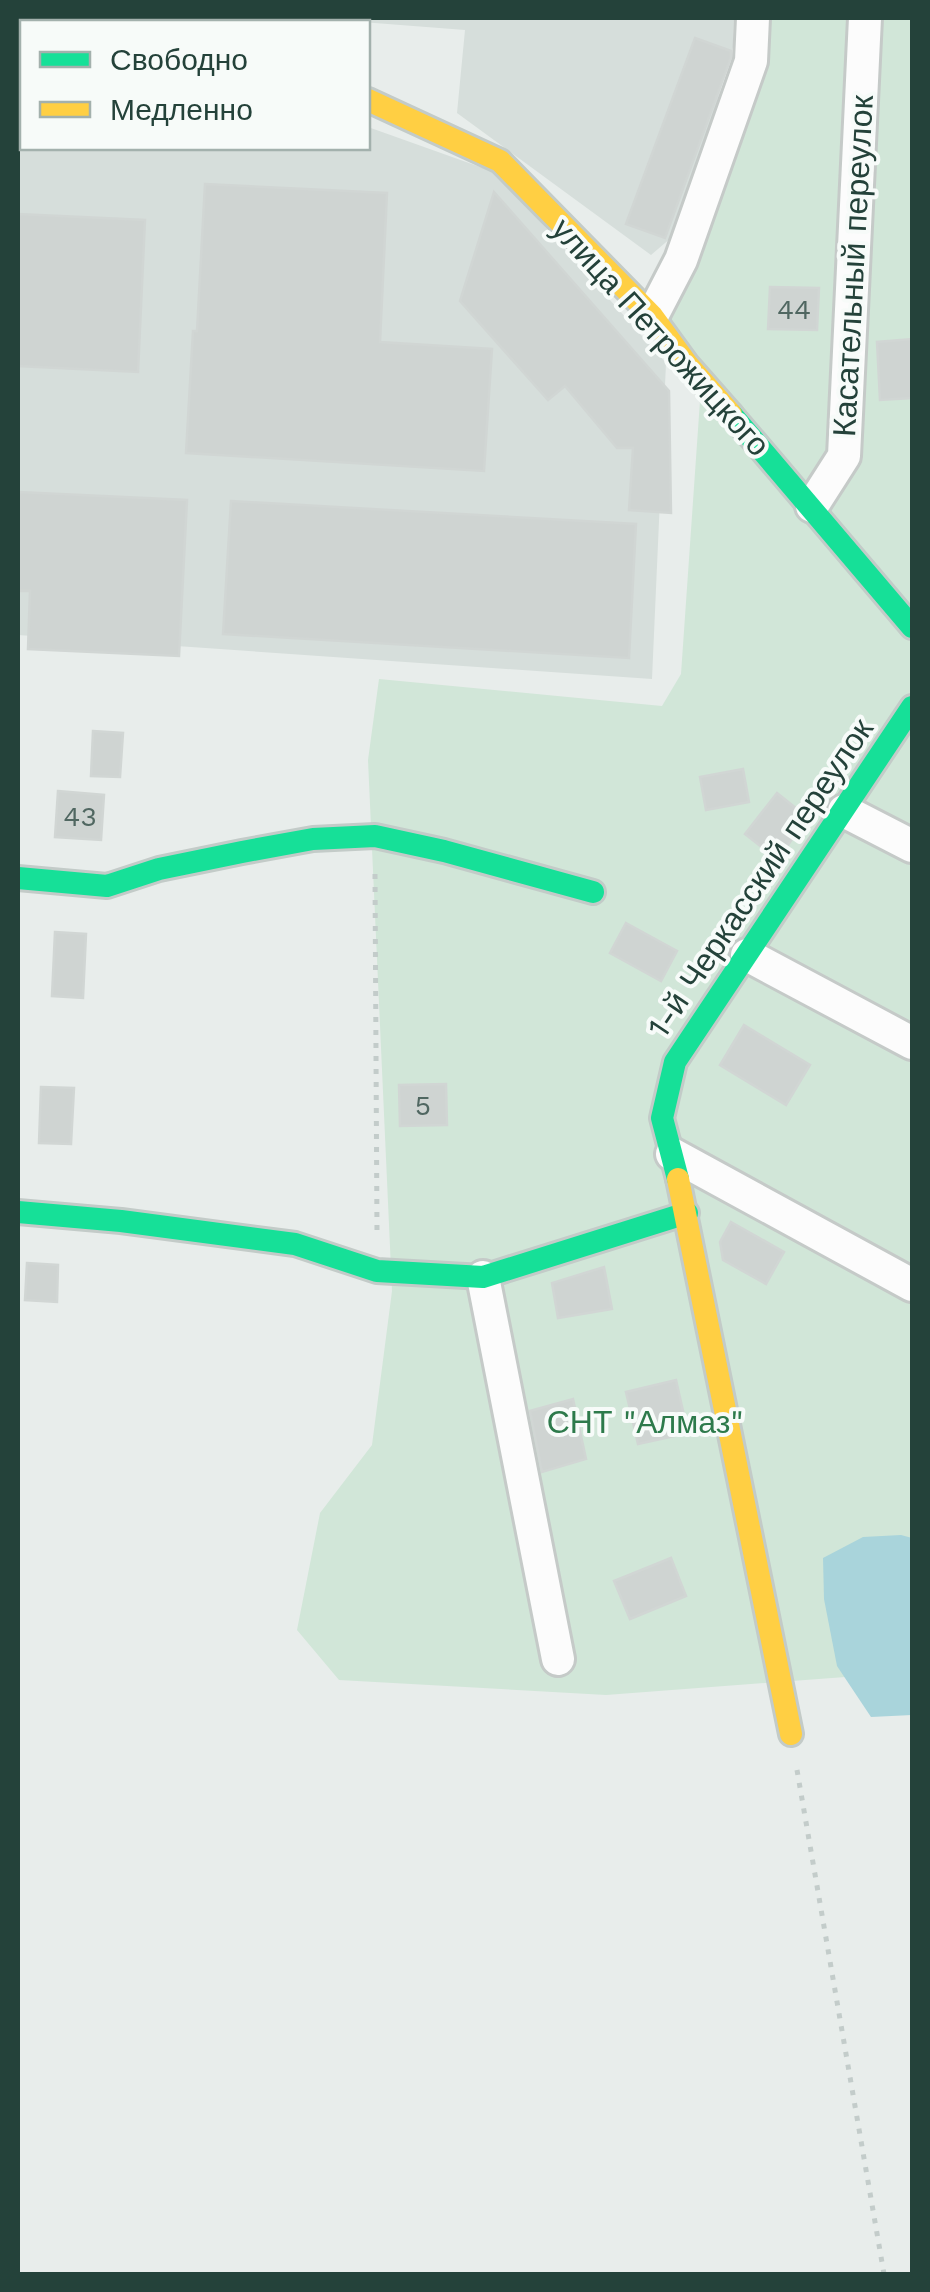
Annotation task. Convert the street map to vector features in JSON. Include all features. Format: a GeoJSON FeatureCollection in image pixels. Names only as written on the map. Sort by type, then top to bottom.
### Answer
{"type":"FeatureCollection","features":[{"type":"Feature","properties":{"kind":"street"},"geometry":{"type":"LineString","coordinates":[[652,316],[681,260],[751,61],[753,18]]}},
{"type":"Feature","properties":{"kind":"street","name":"Касательный переулок"},"geometry":{"type":"LineString","coordinates":[[812,506],[844,456],[865,18]]}},
{"type":"Feature","properties":{"kind":"street","name":"улица Петрожицкого"},"geometry":{"type":"LineString","coordinates":[[370,101],[500,161],[652,316],[687,364],[812,506],[912,628]]}},
{"type":"Feature","properties":{"kind":"street","name":"1-й Черкасский переулок"},"geometry":{"type":"LineString","coordinates":[[791,1734],[686,1213],[662,1118],[676,1062],[912,707]]}},
{"type":"Feature","properties":{"kind":"street"},"geometry":{"type":"LineString","coordinates":[[844,810],[912,846]]}},
{"type":"Feature","properties":{"kind":"street"},"geometry":{"type":"LineString","coordinates":[[18,878],[107,886],[242,852],[313,839],[375,836],[593,892]]}},
{"type":"Feature","properties":{"kind":"street"},"geometry":{"type":"LineString","coordinates":[[747,955],[912,1043]]}},
{"type":"Feature","properties":{"kind":"street"},"geometry":{"type":"LineString","coordinates":[[672,1154],[912,1285]]}},
{"type":"Feature","properties":{"kind":"street"},"geometry":{"type":"LineString","coordinates":[[18,1212],[295,1244],[377,1271],[483,1277],[686,1213]]}},
{"type":"Feature","properties":{"kind":"street"},"geometry":{"type":"LineString","coordinates":[[483,1277],[558,1659]]}},
{"type":"Feature","properties":{"kind":"path"},"geometry":{"type":"LineString","coordinates":[[375,836],[377,1271]]}},
{"type":"Feature","properties":{"kind":"path"},"geometry":{"type":"LineString","coordinates":[[791,1734],[884,2274]]}},
{"type":"Feature","properties":{"kind":"shaded area"},"geometry":{"type":"Polygon","coordinates":[[[310,18],[734,18],[733,47],[679,231],[651,255],[457,113],[465,30],[310,18]]]}},
{"type":"Feature","properties":{"kind":"shaded area"},"geometry":{"type":"Polygon","coordinates":[[[18,49],[20,150],[370,150],[370,128],[497,173],[666,363],[652,679],[18,635],[18,49]]]}},
{"type":"Feature","properties":{"kind":"green space","name":"СНТ \"Алмаз\""},"geometry":{"type":"Polygon","coordinates":[[[750,18],[912,18],[912,1672],[606,1695],[339,1680],[297,1630],[320,1513],[372,1445],[392,1291],[368,760],[379,679],[662,706],[681,674],[702,372],[660,321],[750,18]]]}},
{"type":"Feature","properties":{"kind":"water"},"geometry":{"type":"Polygon","coordinates":[[[863,1537],[912,1538],[912,1715],[871,1717],[837,1666],[824,1599],[823,1558],[863,1537]]]}},
{"type":"Feature","properties":{"kind":"building"},"geometry":{"type":"Polygon","coordinates":[[[695,38],[731,51],[731,57],[665,238],[626,224],[695,38]]]}},
{"type":"Feature","properties":{"kind":"building"},"geometry":{"type":"Polygon","coordinates":[[[205,184],[387,193],[380,342],[492,349],[484,471],[186,453],[205,184]]]}},
{"type":"Feature","properties":{"kind":"building"},"geometry":{"type":"Polygon","coordinates":[[[494,192],[669,391],[671,513],[629,510],[633,448],[617,448],[565,386],[548,400],[460,301],[494,192]]]}},
{"type":"Feature","properties":{"kind":"building"},"geometry":{"type":"Polygon","coordinates":[[[18,214],[145,220],[138,372],[18,366],[18,214]]]}},
{"type":"Feature","properties":{"kind":"building"},"geometry":{"type":"Polygon","coordinates":[[[770,287],[819,288],[817,330],[768,329],[770,287]]]}},
{"type":"Feature","properties":{"kind":"building"},"geometry":{"type":"Polygon","coordinates":[[[912,339],[912,398],[880,400],[877,342],[912,339]]]}},
{"type":"Feature","properties":{"kind":"building"},"geometry":{"type":"Polygon","coordinates":[[[18,492],[187,500],[179,656],[28,649],[30,591],[18,591],[18,492]]]}},
{"type":"Feature","properties":{"kind":"building"},"geometry":{"type":"Polygon","coordinates":[[[231,501],[636,524],[629,658],[223,634],[231,501]]]}},
{"type":"Feature","properties":{"kind":"building"},"geometry":{"type":"Polygon","coordinates":[[[93,731],[123,733],[120,777],[91,776],[93,731]]]}},
{"type":"Feature","properties":{"kind":"building"},"geometry":{"type":"Polygon","coordinates":[[[743,769],[749,802],[706,810],[700,777],[743,769]]]}},
{"type":"Feature","properties":{"kind":"building"},"geometry":{"type":"Polygon","coordinates":[[[58,791],[104,795],[101,840],[55,837],[58,791]]]}},
{"type":"Feature","properties":{"kind":"building"},"geometry":{"type":"Polygon","coordinates":[[[777,793],[807,817],[778,860],[745,834],[777,793]]]}},
{"type":"Feature","properties":{"kind":"building"},"geometry":{"type":"Polygon","coordinates":[[[626,923],[677,951],[661,981],[610,953],[626,923]]]}},
{"type":"Feature","properties":{"kind":"building"},"geometry":{"type":"Polygon","coordinates":[[[55,932],[86,934],[83,998],[52,996],[55,932]]]}},
{"type":"Feature","properties":{"kind":"building"},"geometry":{"type":"Polygon","coordinates":[[[744,1025],[810,1065],[786,1105],[720,1065],[744,1025]]]}},
{"type":"Feature","properties":{"kind":"building"},"geometry":{"type":"Polygon","coordinates":[[[446,1084],[447,1125],[400,1126],[399,1085],[446,1084]]]}},
{"type":"Feature","properties":{"kind":"building"},"geometry":{"type":"Polygon","coordinates":[[[41,1087],[74,1088],[71,1144],[39,1143],[41,1087]]]}},
{"type":"Feature","properties":{"kind":"building"},"geometry":{"type":"Polygon","coordinates":[[[731,1222],[784,1252],[766,1284],[723,1260],[720,1242],[731,1222]]]}},
{"type":"Feature","properties":{"kind":"building"},"geometry":{"type":"Polygon","coordinates":[[[27,1263],[58,1265],[57,1302],[25,1300],[27,1263]]]}},
{"type":"Feature","properties":{"kind":"building"},"geometry":{"type":"Polygon","coordinates":[[[604,1267],[612,1309],[558,1318],[552,1283],[604,1267]]]}},
{"type":"Feature","properties":{"kind":"building"},"geometry":{"type":"Polygon","coordinates":[[[676,1380],[688,1433],[638,1444],[626,1392],[676,1380]]]}},
{"type":"Feature","properties":{"kind":"building"},"geometry":{"type":"Polygon","coordinates":[[[573,1399],[586,1459],[542,1472],[530,1411],[573,1399]]]}},
{"type":"Feature","properties":{"kind":"building"},"geometry":{"type":"Polygon","coordinates":[[[671,1558],[686,1596],[630,1619],[614,1581],[671,1558]]]}},
{"type":"Feature","properties":{"kind":"traffic: fast"},"geometry":{"type":"LineString","coordinates":[[731,414],[912,627]]}},
{"type":"Feature","properties":{"kind":"traffic: fast"},"geometry":{"type":"LineString","coordinates":[[678,1179],[662,1118],[675,1062],[912,707]]}},
{"type":"Feature","properties":{"kind":"traffic: fast"},"geometry":{"type":"LineString","coordinates":[[18,878],[107,886],[159,869],[242,852],[313,839],[375,836],[593,892]]}},
{"type":"Feature","properties":{"kind":"traffic: fast"},"geometry":{"type":"LineString","coordinates":[[18,1212],[295,1244],[377,1271],[483,1277],[687,1213]]}},
{"type":"Feature","properties":{"kind":"traffic: slow"},"geometry":{"type":"LineString","coordinates":[[370,101],[500,161],[652,316],[731,414]]}},
{"type":"Feature","properties":{"kind":"traffic: slow"},"geometry":{"type":"LineString","coordinates":[[678,1179],[791,1734]]}}]}
